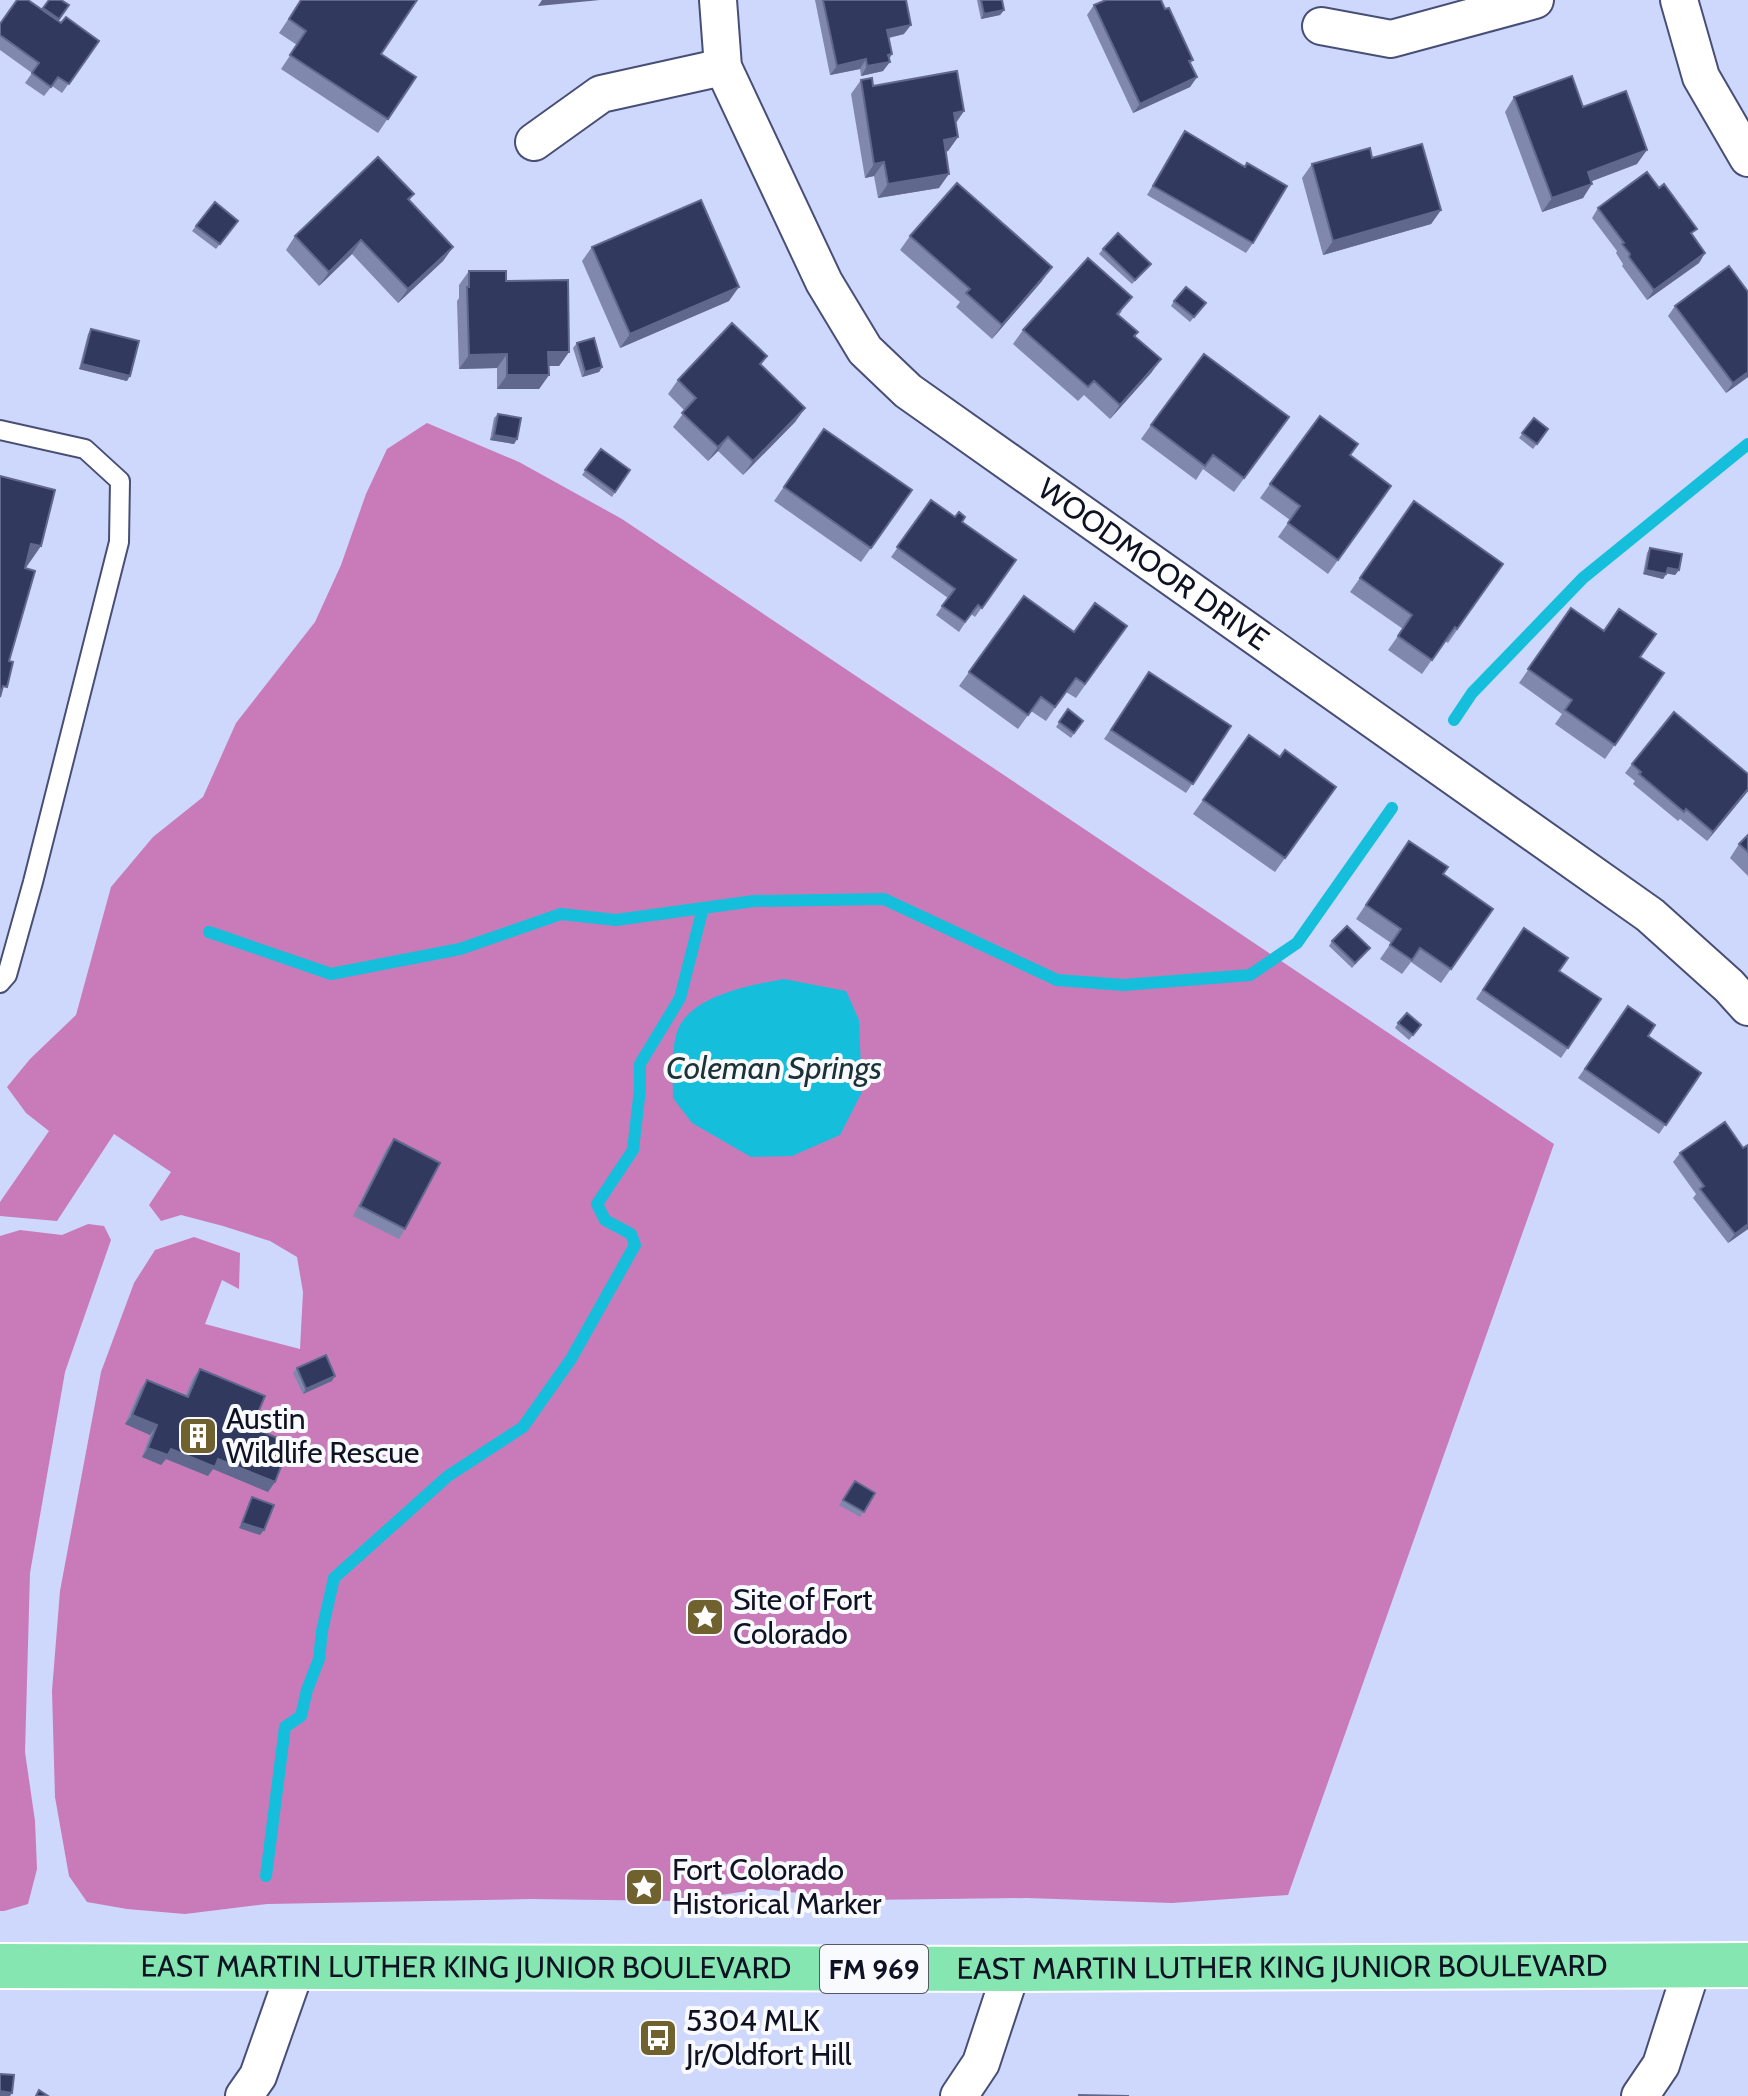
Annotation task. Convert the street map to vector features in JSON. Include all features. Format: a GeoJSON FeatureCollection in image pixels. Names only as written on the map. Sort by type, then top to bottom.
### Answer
{"type":"FeatureCollection","features":[{"type":"Feature","properties":{"kind":"main road","name":"EAST MARTIN LUTHER KING JUNIOR BOULEVARD"},"geometry":{"type":"LineString","coordinates":[[0,1966],[1012,1969],[1748,1965]]}},
{"type":"Feature","properties":{"kind":"street","name":"WOODMOOR DRIVE"},"geometry":{"type":"LineString","coordinates":[[718,0],[723,67],[824,282],[865,350],[908,391],[1650,915],[1748,1007]]}},
{"type":"Feature","properties":{"kind":"street"},"geometry":{"type":"LineString","coordinates":[[1321,26],[1391,39],[1535,0]]}},
{"type":"Feature","properties":{"kind":"street"},"geometry":{"type":"LineString","coordinates":[[1679,0],[1701,77],[1748,158]]}},
{"type":"Feature","properties":{"kind":"street"},"geometry":{"type":"LineString","coordinates":[[534,142],[601,94],[723,67]]}},
{"type":"Feature","properties":{"kind":"street"},"geometry":{"type":"LineString","coordinates":[[1640,2096],[1661,2065],[1693,1965]]}},
{"type":"Feature","properties":{"kind":"street"},"geometry":{"type":"LineString","coordinates":[[244,2096],[258,2076],[296,1968]]}},
{"type":"Feature","properties":{"kind":"street"},"geometry":{"type":"LineString","coordinates":[[959,2096],[981,2063],[1012,1969]]}},
{"type":"Feature","properties":{"kind":"lane"},"geometry":{"type":"LineString","coordinates":[[0,430],[85,449],[120,481],[119,542],[33,882],[7,975],[0,983]]}},
{"type":"Feature","properties":{"kind":"shaded area"},"geometry":{"type":"Polygon","coordinates":[[[427,423],[519,462],[622,519],[1554,1144],[1288,1895],[1172,1903],[1027,1898],[864,1900],[762,1889],[678,1901],[530,1899],[267,1904],[185,1914],[87,1902],[69,1876],[55,1797],[52,1691],[60,1591],[101,1372],[134,1283],[155,1250],[194,1237],[240,1253],[239,1289],[222,1280],[205,1324],[300,1349],[303,1292],[297,1257],[270,1241],[181,1215],[161,1221],[149,1205],[171,1172],[114,1134],[57,1221],[0,1216],[0,1202],[49,1131],[26,1113],[7,1087],[30,1059],[76,1015],[111,887],[153,837],[203,797],[236,723],[315,622],[387,449],[427,423]]]}},
{"type":"Feature","properties":{"kind":"shaded area"},"geometry":{"type":"Polygon","coordinates":[[[88,1224],[104,1226],[111,1240],[65,1372],[30,1573],[25,1752],[35,1821],[37,1869],[28,1904],[0,1911],[0,1236],[20,1230],[62,1235],[88,1224]]]}},
{"type":"Feature","properties":{"kind":"water","name":"Coleman Springs"},"geometry":{"type":"Polygon","coordinates":[[[784,979],[846,991],[859,1020],[862,1092],[840,1135],[792,1156],[751,1157],[692,1123],[673,1098],[674,1043],[682,1022],[706,1002],[738,989],[784,979]]]}},
{"type":"Feature","properties":{"kind":"building"},"geometry":{"type":"Polygon","coordinates":[[[17,0],[28,0],[61,23],[66,17],[99,41],[69,84],[58,77],[51,87],[32,73],[39,63],[0,35],[0,24],[17,0]]]}},
{"type":"Feature","properties":{"kind":"building"},"geometry":{"type":"Polygon","coordinates":[[[49,0],[61,0],[69,5],[59,19],[43,8],[49,0]]]}},
{"type":"Feature","properties":{"kind":"building"},"geometry":{"type":"Polygon","coordinates":[[[301,0],[417,0],[381,54],[416,77],[388,119],[290,55],[306,31],[289,19],[301,0]]]}},
{"type":"Feature","properties":{"kind":"building"},"geometry":{"type":"Polygon","coordinates":[[[823,0],[906,0],[911,25],[887,30],[892,54],[888,55],[890,62],[867,66],[866,59],[837,66],[823,0]]]}},
{"type":"Feature","properties":{"kind":"building"},"geometry":{"type":"Polygon","coordinates":[[[981,0],[1002,0],[1004,10],[984,14],[981,0]]]}},
{"type":"Feature","properties":{"kind":"building"},"geometry":{"type":"Polygon","coordinates":[[[1106,0],[1161,0],[1165,9],[1169,8],[1193,60],[1189,61],[1197,77],[1140,104],[1094,5],[1106,0]]]}},
{"type":"Feature","properties":{"kind":"building"},"geometry":{"type":"Polygon","coordinates":[[[957,71],[964,111],[954,113],[958,137],[944,140],[949,174],[888,184],[884,162],[874,164],[861,80],[872,78],[873,86],[957,71]]]}},
{"type":"Feature","properties":{"kind":"building"},"geometry":{"type":"Polygon","coordinates":[[[1572,76],[1583,107],[1626,91],[1647,150],[1588,172],[1592,184],[1552,198],[1514,97],[1572,76]]]}},
{"type":"Feature","properties":{"kind":"building"},"geometry":{"type":"Polygon","coordinates":[[[1185,131],[1245,167],[1247,163],[1287,186],[1253,243],[1153,186],[1185,131]]]}},
{"type":"Feature","properties":{"kind":"building"},"geometry":{"type":"Polygon","coordinates":[[[1422,144],[1441,210],[1333,241],[1312,164],[1370,148],[1372,158],[1422,144]]]}},
{"type":"Feature","properties":{"kind":"building"},"geometry":{"type":"Polygon","coordinates":[[[378,157],[414,194],[408,199],[453,247],[408,289],[361,240],[329,272],[295,236],[378,157]]]}},
{"type":"Feature","properties":{"kind":"building"},"geometry":{"type":"Polygon","coordinates":[[[1647,172],[1659,188],[1664,184],[1697,229],[1691,233],[1705,253],[1654,290],[1598,208],[1647,172]]]}},
{"type":"Feature","properties":{"kind":"building"},"geometry":{"type":"Polygon","coordinates":[[[957,183],[1052,267],[1002,325],[966,293],[970,289],[910,236],[957,183]]]}},
{"type":"Feature","properties":{"kind":"building"},"geometry":{"type":"Polygon","coordinates":[[[701,200],[739,287],[630,334],[592,247],[701,200]]]}},
{"type":"Feature","properties":{"kind":"building"},"geometry":{"type":"Polygon","coordinates":[[[215,202],[238,221],[220,244],[196,226],[215,202]]]}},
{"type":"Feature","properties":{"kind":"building"},"geometry":{"type":"Polygon","coordinates":[[[1118,233],[1151,264],[1135,280],[1103,249],[1118,233]]]}},
{"type":"Feature","properties":{"kind":"building"},"geometry":{"type":"Polygon","coordinates":[[[1088,258],[1132,297],[1117,314],[1138,332],[1134,336],[1161,359],[1120,405],[1094,381],[1088,387],[1023,330],[1088,258]]]}},
{"type":"Feature","properties":{"kind":"building"},"geometry":{"type":"Polygon","coordinates":[[[1729,266],[1748,292],[1748,372],[1733,383],[1675,306],[1729,266]]]}},
{"type":"Feature","properties":{"kind":"building"},"geometry":{"type":"Polygon","coordinates":[[[469,271],[506,271],[506,281],[568,280],[569,352],[548,352],[549,375],[507,375],[507,354],[469,355],[469,271]]]}},
{"type":"Feature","properties":{"kind":"building"},"geometry":{"type":"Polygon","coordinates":[[[1186,287],[1206,303],[1194,317],[1174,301],[1186,287]]]}},
{"type":"Feature","properties":{"kind":"building"},"geometry":{"type":"Polygon","coordinates":[[[732,323],[767,356],[760,364],[805,408],[753,461],[728,437],[718,447],[682,413],[696,398],[678,380],[732,323]]]}},
{"type":"Feature","properties":{"kind":"building"},"geometry":{"type":"Polygon","coordinates":[[[91,329],[139,341],[130,376],[82,364],[91,329]]]}},
{"type":"Feature","properties":{"kind":"building"},"geometry":{"type":"Polygon","coordinates":[[[594,338],[602,367],[585,372],[577,343],[594,338]]]}},
{"type":"Feature","properties":{"kind":"building"},"geometry":{"type":"Polygon","coordinates":[[[1204,354],[1289,417],[1244,478],[1213,455],[1205,466],[1151,425],[1204,354]]]}},
{"type":"Feature","properties":{"kind":"building"},"geometry":{"type":"Polygon","coordinates":[[[498,414],[521,418],[517,439],[494,435],[498,414]]]}},
{"type":"Feature","properties":{"kind":"building"},"geometry":{"type":"Polygon","coordinates":[[[1320,416],[1358,444],[1350,455],[1391,486],[1338,560],[1288,523],[1300,506],[1270,484],[1320,416]]]}},
{"type":"Feature","properties":{"kind":"building"},"geometry":{"type":"Polygon","coordinates":[[[1534,418],[1548,429],[1537,444],[1522,433],[1534,418]]]}},
{"type":"Feature","properties":{"kind":"building"},"geometry":{"type":"Polygon","coordinates":[[[824,429],[912,490],[871,548],[784,487],[824,429]]]}},
{"type":"Feature","properties":{"kind":"building"},"geometry":{"type":"Polygon","coordinates":[[[601,449],[630,470],[615,492],[585,470],[601,449]]]}},
{"type":"Feature","properties":{"kind":"building"},"geometry":{"type":"Polygon","coordinates":[[[0,476],[55,490],[41,546],[31,544],[25,568],[35,571],[9,661],[13,662],[7,687],[3,686],[0,697],[0,476]]]}},
{"type":"Feature","properties":{"kind":"building"},"geometry":{"type":"Polygon","coordinates":[[[931,500],[955,517],[959,512],[965,517],[962,522],[1016,560],[982,608],[978,605],[965,622],[942,606],[955,589],[897,547],[931,500]]]}},
{"type":"Feature","properties":{"kind":"building"},"geometry":{"type":"Polygon","coordinates":[[[1414,501],[1503,564],[1432,660],[1398,636],[1412,615],[1360,578],[1414,501]]]}},
{"type":"Feature","properties":{"kind":"building"},"geometry":{"type":"Polygon","coordinates":[[[1650,548],[1682,554],[1679,570],[1668,568],[1666,574],[1646,570],[1650,548]]]}},
{"type":"Feature","properties":{"kind":"building"},"geometry":{"type":"Polygon","coordinates":[[[1024,596],[1074,632],[1095,603],[1127,626],[1085,684],[1076,678],[1055,707],[1041,697],[1028,715],[969,672],[1024,596]]]}},
{"type":"Feature","properties":{"kind":"building"},"geometry":{"type":"Polygon","coordinates":[[[1571,608],[1604,631],[1619,609],[1656,634],[1640,657],[1664,673],[1615,745],[1565,710],[1572,700],[1528,669],[1571,608]]]}},
{"type":"Feature","properties":{"kind":"building"},"geometry":{"type":"Polygon","coordinates":[[[1149,672],[1231,726],[1193,784],[1111,730],[1149,672]]]}},
{"type":"Feature","properties":{"kind":"building"},"geometry":{"type":"Polygon","coordinates":[[[1068,709],[1083,721],[1074,733],[1059,722],[1068,709]]]}},
{"type":"Feature","properties":{"kind":"building"},"geometry":{"type":"Polygon","coordinates":[[[1674,712],[1748,774],[1748,789],[1713,832],[1686,809],[1684,812],[1639,774],[1641,772],[1632,764],[1674,712]]]}},
{"type":"Feature","properties":{"kind":"building"},"geometry":{"type":"Polygon","coordinates":[[[1249,735],[1280,757],[1285,750],[1336,787],[1285,858],[1203,800],[1249,735]]]}},
{"type":"Feature","properties":{"kind":"building"},"geometry":{"type":"Polygon","coordinates":[[[1748,835],[1748,852],[1739,844],[1748,835]]]}},
{"type":"Feature","properties":{"kind":"building"},"geometry":{"type":"Polygon","coordinates":[[[1409,841],[1448,867],[1443,874],[1493,909],[1451,969],[1420,948],[1412,960],[1390,945],[1401,929],[1366,905],[1409,841]]]}},
{"type":"Feature","properties":{"kind":"building"},"geometry":{"type":"Polygon","coordinates":[[[1347,926],[1370,948],[1355,963],[1332,941],[1347,926]]]}},
{"type":"Feature","properties":{"kind":"building"},"geometry":{"type":"Polygon","coordinates":[[[1524,928],[1568,958],[1559,971],[1601,999],[1568,1048],[1483,990],[1524,928]]]}},
{"type":"Feature","properties":{"kind":"building"},"geometry":{"type":"Polygon","coordinates":[[[1628,1006],[1655,1025],[1648,1036],[1701,1073],[1666,1125],[1585,1069],[1628,1006]]]}},
{"type":"Feature","properties":{"kind":"building"},"geometry":{"type":"Polygon","coordinates":[[[1407,1013],[1421,1025],[1413,1035],[1398,1023],[1407,1013]]]}},
{"type":"Feature","properties":{"kind":"building"},"geometry":{"type":"Polygon","coordinates":[[[1725,1122],[1743,1148],[1748,1145],[1748,1224],[1735,1234],[1700,1189],[1704,1186],[1680,1153],[1725,1122]]]}},
{"type":"Feature","properties":{"kind":"building"},"geometry":{"type":"Polygon","coordinates":[[[394,1139],[440,1163],[405,1229],[360,1206],[394,1139]]]}},
{"type":"Feature","properties":{"kind":"building"},"geometry":{"type":"Polygon","coordinates":[[[326,1355],[335,1376],[306,1389],[297,1368],[326,1355]]]}},
{"type":"Feature","properties":{"kind":"building","name":"Austin Wildlife Rescue"},"geometry":{"type":"Polygon","coordinates":[[[200,1369],[265,1396],[252,1427],[284,1441],[281,1448],[287,1451],[275,1482],[218,1459],[215,1467],[171,1449],[168,1455],[148,1448],[157,1425],[132,1415],[147,1380],[188,1397],[200,1369]]]}},
{"type":"Feature","properties":{"kind":"building"},"geometry":{"type":"Polygon","coordinates":[[[855,1481],[875,1493],[864,1512],[843,1500],[855,1481]]]}},
{"type":"Feature","properties":{"kind":"building"},"geometry":{"type":"Polygon","coordinates":[[[252,1497],[274,1505],[264,1530],[242,1523],[252,1497]]]}},
{"type":"Feature","properties":{"kind":"building"},"geometry":{"type":"Polygon","coordinates":[[[0,2074],[14,2075],[12,2093],[0,2091],[0,2074]]]}},
{"type":"Feature","properties":{"kind":"waterway"},"geometry":{"type":"LineString","coordinates":[[1454,720],[1472,693],[1583,578],[1748,444]]}},
{"type":"Feature","properties":{"kind":"waterway"},"geometry":{"type":"LineString","coordinates":[[209,932],[331,974],[460,949],[561,914],[616,920],[754,901],[884,899],[1057,980],[1124,985],[1250,975],[1297,943],[1392,808]]}},
{"type":"Feature","properties":{"kind":"waterway"},"geometry":{"type":"LineString","coordinates":[[266,1876],[285,1727],[301,1716],[319,1659],[334,1578],[448,1476],[523,1427],[571,1359],[635,1245],[631,1234],[605,1220],[597,1204],[633,1150],[640,1064],[680,998],[703,908]]}},
{"type":"Feature","properties":{"kind":"place","name":"Austin Wildlife Rescue"},"geometry":{"type":"Point","coordinates":[198,1436]}},
{"type":"Feature","properties":{"kind":"place","name":"Site of Fort Colorado"},"geometry":{"type":"Point","coordinates":[705,1617]}},
{"type":"Feature","properties":{"kind":"place","name":"Fort Colorado Historical Marker"},"geometry":{"type":"Point","coordinates":[644,1887]}},
{"type":"Feature","properties":{"kind":"place","name":"5304 MLK Jr/Oldfort Hill"},"geometry":{"type":"Point","coordinates":[658,2038]}}]}
